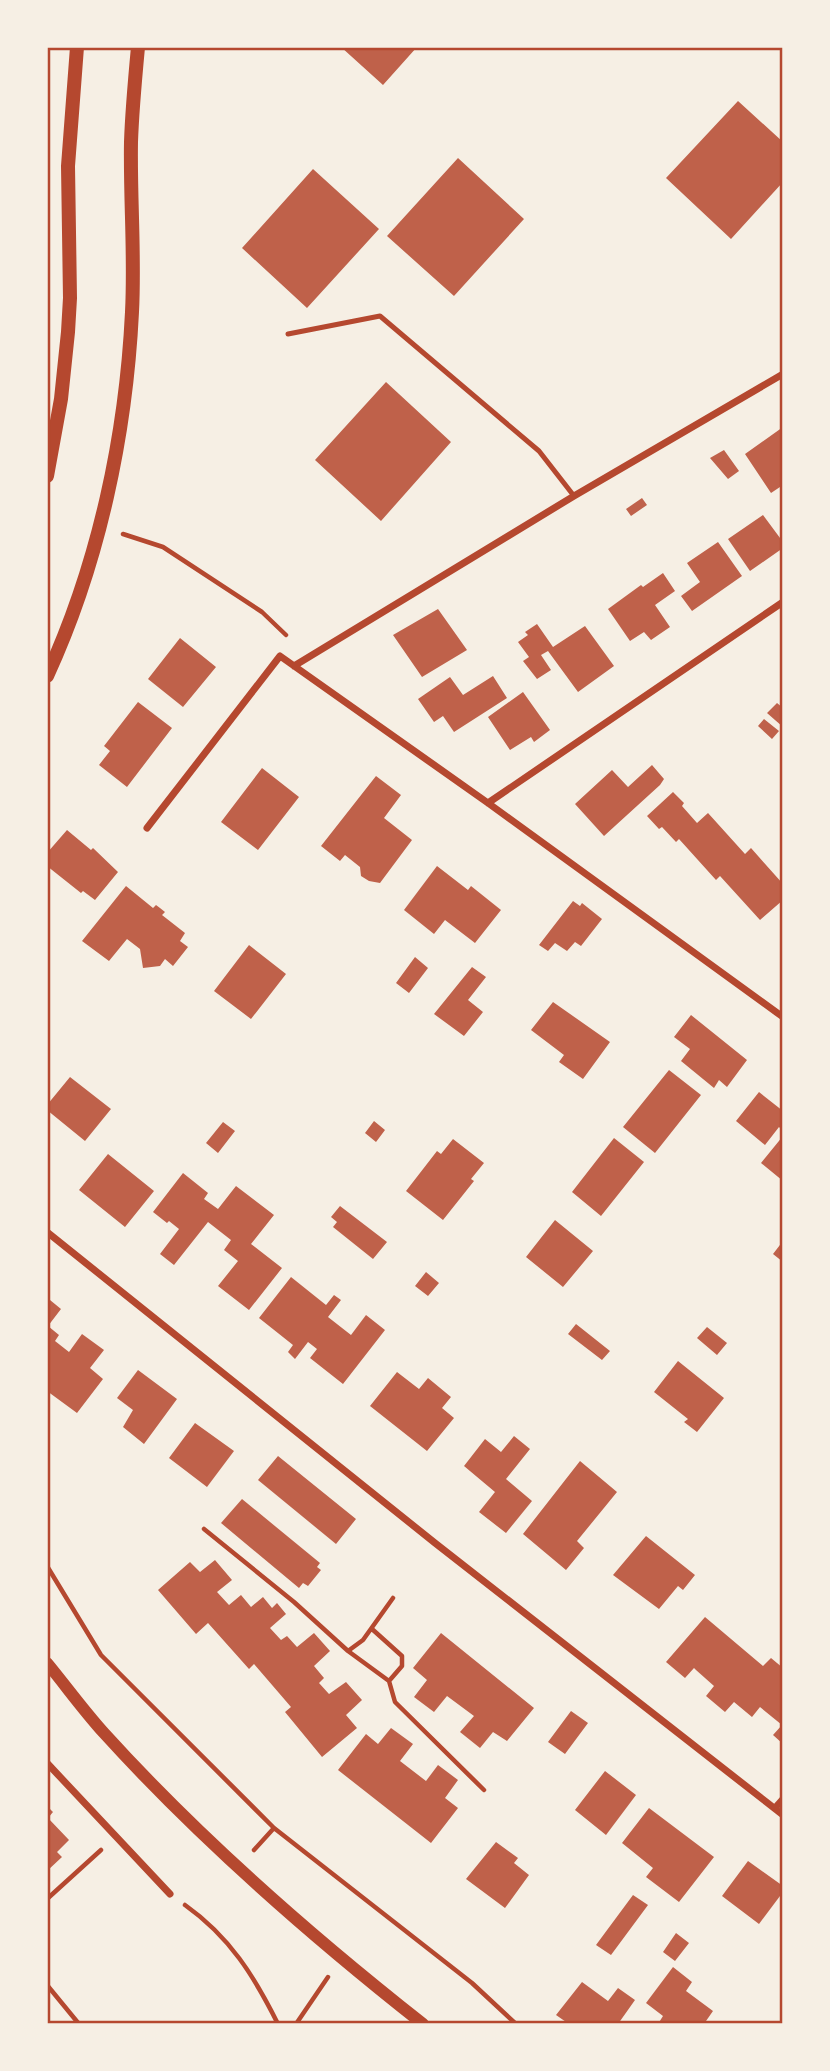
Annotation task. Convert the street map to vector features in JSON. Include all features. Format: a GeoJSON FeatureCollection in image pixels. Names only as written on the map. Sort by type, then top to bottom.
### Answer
{"type":"FeatureCollection","features":[{"type":"Feature","properties":{"kind":"main road"},"geometry":{"type":"LineString","coordinates":[[47,476],[61,399],[69,320],[68,166],[77,47]]}},
{"type":"Feature","properties":{"kind":"main road"},"geometry":{"type":"LineString","coordinates":[[47,676],[76,604],[99,526],[117,443],[128,364],[133,274],[131,142],[138,47]]}},
{"type":"Feature","properties":{"kind":"street"},"geometry":{"type":"LineString","coordinates":[[294,666],[783,373]]}},
{"type":"Feature","properties":{"kind":"street"},"geometry":{"type":"LineString","coordinates":[[488,803],[783,602]]}},
{"type":"Feature","properties":{"kind":"street"},"geometry":{"type":"LineString","coordinates":[[147,828],[279,656],[488,803],[783,1017]]}},
{"type":"Feature","properties":{"kind":"street"},"geometry":{"type":"LineString","coordinates":[[47,1232],[424,1535],[783,1815]]}},
{"type":"Feature","properties":{"kind":"street"},"geometry":{"type":"LineString","coordinates":[[47,1663],[104,1732],[239,1870],[340,1959],[423,2024]]}},
{"type":"Feature","properties":{"kind":"street"},"geometry":{"type":"LineString","coordinates":[[47,1763],[170,1894]]}},
{"type":"Feature","properties":{"kind":"street"},"geometry":{"type":"LineString","coordinates":[[775,1808],[783,1799]]}},
{"type":"Feature","properties":{"kind":"lane"},"geometry":{"type":"LineString","coordinates":[[288,334],[380,316],[540,451],[574,496]]}},
{"type":"Feature","properties":{"kind":"path"},"geometry":{"type":"LineString","coordinates":[[99,526],[163,548],[262,612],[309,657]]}},
{"type":"Feature","properties":{"kind":"path"},"geometry":{"type":"LineString","coordinates":[[204,1529],[348,1651],[389,1681],[395,1702],[484,1790]]}},
{"type":"Feature","properties":{"kind":"path"},"geometry":{"type":"LineString","coordinates":[[47,1566],[102,1655],[274,1828],[472,1983],[516,2024]]}},
{"type":"Feature","properties":{"kind":"path"},"geometry":{"type":"LineString","coordinates":[[348,1651],[363,1640],[393,1598]]}},
{"type":"Feature","properties":{"kind":"path"},"geometry":{"type":"LineString","coordinates":[[372,1629],[402,1656],[402,1666],[389,1681]]}},
{"type":"Feature","properties":{"kind":"path"},"geometry":{"type":"LineString","coordinates":[[254,1850],[274,1828]]}},
{"type":"Feature","properties":{"kind":"path"},"geometry":{"type":"LineString","coordinates":[[47,1899],[116,1837]]}},
{"type":"Feature","properties":{"kind":"path"},"geometry":{"type":"LineString","coordinates":[[170,1894],[209,1922],[254,1977],[278,2024]]}},
{"type":"Feature","properties":{"kind":"path"},"geometry":{"type":"LineString","coordinates":[[296,2024],[328,1976]]}},
{"type":"Feature","properties":{"kind":"path"},"geometry":{"type":"LineString","coordinates":[[47,1985],[79,2024]]}},
{"type":"Feature","properties":{"kind":"building"},"geometry":{"type":"Polygon","coordinates":[[[341,47],[417,47],[383,85],[341,47]]]}},
{"type":"Feature","properties":{"kind":"building"},"geometry":{"type":"Polygon","coordinates":[[[738,101],[783,142],[783,182],[731,239],[666,178],[738,101]]]}},
{"type":"Feature","properties":{"kind":"building"},"geometry":{"type":"Polygon","coordinates":[[[458,158],[524,219],[454,296],[387,236],[458,158]]]}},
{"type":"Feature","properties":{"kind":"building"},"geometry":{"type":"Polygon","coordinates":[[[313,169],[379,229],[307,308],[242,248],[313,169]]]}},
{"type":"Feature","properties":{"kind":"building"},"geometry":{"type":"Polygon","coordinates":[[[386,382],[451,442],[381,521],[315,460],[386,382]]]}},
{"type":"Feature","properties":{"kind":"building"},"geometry":{"type":"Polygon","coordinates":[[[783,427],[783,485],[771,493],[745,454],[783,427]]]}},
{"type":"Feature","properties":{"kind":"building"},"geometry":{"type":"Polygon","coordinates":[[[724,450],[739,471],[728,479],[710,458],[724,450]]]}},
{"type":"Feature","properties":{"kind":"building"},"geometry":{"type":"Polygon","coordinates":[[[642,498],[647,505],[631,516],[626,509],[642,498]]]}},
{"type":"Feature","properties":{"kind":"building"},"geometry":{"type":"Polygon","coordinates":[[[763,515],[783,542],[783,548],[750,571],[728,539],[763,515]]]}},
{"type":"Feature","properties":{"kind":"building"},"geometry":{"type":"Polygon","coordinates":[[[718,542],[742,576],[692,611],[681,596],[700,582],[687,563],[718,542]]]}},
{"type":"Feature","properties":{"kind":"building"},"geometry":{"type":"Polygon","coordinates":[[[663,573],[675,591],[655,605],[670,627],[651,640],[644,632],[630,641],[608,609],[663,573]]]}},
{"type":"Feature","properties":{"kind":"building"},"geometry":{"type":"Polygon","coordinates":[[[438,609],[467,650],[422,677],[393,635],[438,609]]]}},
{"type":"Feature","properties":{"kind":"building"},"geometry":{"type":"Polygon","coordinates":[[[537,624],[553,647],[585,626],[614,666],[578,692],[548,651],[541,655],[551,670],[537,679],[523,661],[529,657],[518,642],[528,635],[525,632],[537,624]]]}},
{"type":"Feature","properties":{"kind":"building"},"geometry":{"type":"Polygon","coordinates":[[[180,638],[216,667],[183,707],[148,679],[180,638]]]}},
{"type":"Feature","properties":{"kind":"building"},"geometry":{"type":"Polygon","coordinates":[[[493,676],[507,698],[454,732],[443,716],[434,722],[418,699],[450,677],[463,695],[493,676]]]}},
{"type":"Feature","properties":{"kind":"building"},"geometry":{"type":"Polygon","coordinates":[[[523,692],[550,730],[534,742],[531,737],[510,750],[488,717],[523,692]]]}},
{"type":"Feature","properties":{"kind":"building"},"geometry":{"type":"Polygon","coordinates":[[[138,702],[172,728],[127,787],[99,765],[110,751],[104,746],[138,702]]]}},
{"type":"Feature","properties":{"kind":"building"},"geometry":{"type":"Polygon","coordinates":[[[777,703],[783,708],[783,727],[767,713],[777,703]]]}},
{"type":"Feature","properties":{"kind":"building"},"geometry":{"type":"Polygon","coordinates":[[[764,719],[779,731],[772,739],[758,726],[764,719]]]}},
{"type":"Feature","properties":{"kind":"building"},"geometry":{"type":"Polygon","coordinates":[[[652,765],[664,779],[660,785],[604,836],[575,804],[612,770],[628,787],[652,765]]]}},
{"type":"Feature","properties":{"kind":"building"},"geometry":{"type":"Polygon","coordinates":[[[262,768],[299,797],[258,850],[221,822],[262,768]]]}},
{"type":"Feature","properties":{"kind":"building"},"geometry":{"type":"Polygon","coordinates":[[[376,776],[401,795],[384,818],[412,840],[380,883],[361,876],[360,867],[345,855],[340,861],[321,846],[376,776]]]}},
{"type":"Feature","properties":{"kind":"building"},"geometry":{"type":"Polygon","coordinates":[[[673,792],[697,823],[708,813],[745,854],[751,848],[783,884],[783,900],[760,920],[720,876],[716,880],[679,839],[676,842],[647,816],[673,792]]]}},
{"type":"Feature","properties":{"kind":"building"},"geometry":{"type":"Polygon","coordinates":[[[67,830],[91,850],[93,848],[118,872],[95,900],[83,891],[81,893],[47,866],[47,853],[67,830]]]}},
{"type":"Feature","properties":{"kind":"building"},"geometry":{"type":"Polygon","coordinates":[[[437,866],[468,890],[471,886],[501,910],[475,943],[445,920],[434,934],[404,910],[437,866]]]}},
{"type":"Feature","properties":{"kind":"building"},"geometry":{"type":"Polygon","coordinates":[[[126,886],[153,908],[156,905],[160,908],[165,912],[162,915],[185,933],[180,941],[188,947],[173,966],[165,959],[160,966],[143,968],[140,949],[127,939],[109,961],[82,941],[126,886]]]}},
{"type":"Feature","properties":{"kind":"building"},"geometry":{"type":"Polygon","coordinates":[[[573,901],[580,906],[582,903],[602,919],[581,946],[575,942],[567,951],[555,943],[548,951],[539,945],[573,901]]]}},
{"type":"Feature","properties":{"kind":"building"},"geometry":{"type":"Polygon","coordinates":[[[249,945],[286,974],[251,1019],[214,991],[249,945]]]}},
{"type":"Feature","properties":{"kind":"building"},"geometry":{"type":"Polygon","coordinates":[[[415,957],[428,968],[409,993],[396,983],[415,957]]]}},
{"type":"Feature","properties":{"kind":"building"},"geometry":{"type":"Polygon","coordinates":[[[472,967],[486,977],[468,1000],[483,1012],[464,1036],[434,1014],[472,967]]]}},
{"type":"Feature","properties":{"kind":"building"},"geometry":{"type":"Polygon","coordinates":[[[553,1002],[610,1042],[583,1079],[559,1062],[564,1055],[531,1030],[553,1002]]]}},
{"type":"Feature","properties":{"kind":"building"},"geometry":{"type":"Polygon","coordinates":[[[691,1015],[747,1060],[727,1087],[719,1080],[714,1088],[681,1061],[690,1049],[674,1037],[691,1015]]]}},
{"type":"Feature","properties":{"kind":"building"},"geometry":{"type":"Polygon","coordinates":[[[669,1070],[701,1095],[655,1153],[623,1127],[669,1070]]]}},
{"type":"Feature","properties":{"kind":"building"},"geometry":{"type":"Polygon","coordinates":[[[70,1077],[111,1109],[85,1141],[47,1110],[47,1105],[70,1077]]]}},
{"type":"Feature","properties":{"kind":"building"},"geometry":{"type":"Polygon","coordinates":[[[759,1092],[783,1111],[783,1131],[779,1127],[765,1145],[736,1121],[759,1092]]]}},
{"type":"Feature","properties":{"kind":"building"},"geometry":{"type":"Polygon","coordinates":[[[374,1121],[385,1130],[376,1142],[365,1133],[374,1121]]]}},
{"type":"Feature","properties":{"kind":"building"},"geometry":{"type":"Polygon","coordinates":[[[223,1122],[235,1131],[218,1153],[206,1143],[223,1122]]]}},
{"type":"Feature","properties":{"kind":"building"},"geometry":{"type":"Polygon","coordinates":[[[783,1136],[783,1181],[761,1163],[783,1136]]]}},
{"type":"Feature","properties":{"kind":"building"},"geometry":{"type":"Polygon","coordinates":[[[614,1138],[644,1162],[601,1216],[572,1192],[614,1138]]]}},
{"type":"Feature","properties":{"kind":"building"},"geometry":{"type":"Polygon","coordinates":[[[453,1139],[484,1163],[471,1179],[474,1181],[443,1220],[406,1191],[437,1151],[441,1154],[453,1139]]]}},
{"type":"Feature","properties":{"kind":"building"},"geometry":{"type":"Polygon","coordinates":[[[108,1154],[154,1191],[125,1227],[79,1190],[108,1154]]]}},
{"type":"Feature","properties":{"kind":"building"},"geometry":{"type":"Polygon","coordinates":[[[183,1173],[208,1193],[204,1199],[218,1209],[236,1186],[274,1215],[251,1244],[282,1268],[249,1310],[218,1286],[238,1261],[224,1250],[231,1240],[208,1222],[174,1265],[160,1254],[179,1229],[153,1212],[183,1173]]]}},
{"type":"Feature","properties":{"kind":"building"},"geometry":{"type":"Polygon","coordinates":[[[340,1206],[387,1242],[373,1259],[333,1227],[337,1222],[331,1217],[340,1206]]]}},
{"type":"Feature","properties":{"kind":"building"},"geometry":{"type":"Polygon","coordinates":[[[555,1220],[593,1251],[563,1287],[526,1257],[555,1220]]]}},
{"type":"Feature","properties":{"kind":"building"},"geometry":{"type":"Polygon","coordinates":[[[783,1241],[783,1262],[773,1254],[783,1241]]]}},
{"type":"Feature","properties":{"kind":"building"},"geometry":{"type":"Polygon","coordinates":[[[426,1272],[439,1283],[428,1296],[415,1286],[426,1272]]]}},
{"type":"Feature","properties":{"kind":"building"},"geometry":{"type":"Polygon","coordinates":[[[291,1277],[326,1305],[334,1295],[341,1300],[328,1317],[351,1335],[366,1315],[385,1330],[343,1384],[310,1358],[317,1349],[308,1342],[295,1359],[288,1352],[293,1345],[259,1318],[291,1277]]]}},
{"type":"Feature","properties":{"kind":"building"},"geometry":{"type":"Polygon","coordinates":[[[50,1300],[61,1309],[48,1326],[59,1335],[55,1341],[69,1352],[82,1334],[104,1350],[90,1368],[103,1379],[77,1413],[47,1391],[47,1304],[50,1300]]]}},
{"type":"Feature","properties":{"kind":"building"},"geometry":{"type":"Polygon","coordinates":[[[576,1324],[610,1351],[602,1360],[568,1334],[576,1324]]]}},
{"type":"Feature","properties":{"kind":"building"},"geometry":{"type":"Polygon","coordinates":[[[707,1327],[727,1343],[717,1355],[697,1338],[707,1327]]]}},
{"type":"Feature","properties":{"kind":"building"},"geometry":{"type":"Polygon","coordinates":[[[678,1361],[724,1398],[697,1432],[684,1422],[688,1419],[654,1392],[678,1361]]]}},
{"type":"Feature","properties":{"kind":"building"},"geometry":{"type":"Polygon","coordinates":[[[138,1370],[177,1399],[144,1444],[123,1427],[133,1410],[117,1398],[138,1370]]]}},
{"type":"Feature","properties":{"kind":"building"},"geometry":{"type":"Polygon","coordinates":[[[397,1372],[419,1389],[428,1378],[451,1397],[442,1408],[454,1418],[427,1451],[370,1406],[397,1372]]]}},
{"type":"Feature","properties":{"kind":"building"},"geometry":{"type":"Polygon","coordinates":[[[195,1423],[234,1451],[207,1487],[169,1458],[195,1423]]]}},
{"type":"Feature","properties":{"kind":"building"},"geometry":{"type":"Polygon","coordinates":[[[514,1436],[530,1449],[506,1479],[532,1501],[506,1533],[479,1512],[495,1492],[464,1466],[485,1439],[501,1452],[514,1436]]]}},
{"type":"Feature","properties":{"kind":"building"},"geometry":{"type":"Polygon","coordinates":[[[278,1456],[356,1519],[336,1544],[258,1480],[278,1456]]]}},
{"type":"Feature","properties":{"kind":"building"},"geometry":{"type":"Polygon","coordinates":[[[580,1461],[617,1492],[577,1541],[584,1548],[566,1570],[523,1534],[580,1461]]]}},
{"type":"Feature","properties":{"kind":"building"},"geometry":{"type":"Polygon","coordinates":[[[242,1499],[320,1563],[317,1567],[321,1570],[308,1586],[303,1583],[299,1588],[221,1523],[242,1499]]]}},
{"type":"Feature","properties":{"kind":"building"},"geometry":{"type":"Polygon","coordinates":[[[646,1536],[695,1575],[683,1590],[678,1586],[659,1609],[613,1575],[646,1536]]]}},
{"type":"Feature","properties":{"kind":"building"},"geometry":{"type":"Polygon","coordinates":[[[215,1560],[232,1580],[217,1592],[229,1605],[241,1595],[251,1607],[263,1597],[272,1608],[277,1603],[286,1614],[270,1628],[281,1640],[287,1636],[297,1647],[314,1633],[330,1651],[314,1666],[324,1678],[319,1683],[329,1694],[346,1682],[362,1700],[346,1715],[357,1728],[322,1757],[285,1712],[291,1707],[254,1664],[249,1669],[208,1623],[196,1634],[158,1590],[190,1562],[200,1572],[215,1560]]]}},
{"type":"Feature","properties":{"kind":"building"},"geometry":{"type":"Polygon","coordinates":[[[705,1617],[763,1666],[771,1658],[783,1668],[783,1744],[773,1735],[782,1725],[760,1707],[752,1717],[734,1702],[725,1712],[706,1696],[714,1686],[694,1668],[685,1678],[666,1662],[705,1617]]]}},
{"type":"Feature","properties":{"kind":"building"},"geometry":{"type":"Polygon","coordinates":[[[441,1633],[534,1708],[507,1741],[493,1732],[480,1748],[460,1732],[474,1716],[447,1696],[434,1712],[414,1697],[427,1680],[413,1668],[441,1633]]]}},
{"type":"Feature","properties":{"kind":"building"},"geometry":{"type":"Polygon","coordinates":[[[571,1711],[588,1723],[565,1754],[548,1742],[571,1711]]]}},
{"type":"Feature","properties":{"kind":"building"},"geometry":{"type":"Polygon","coordinates":[[[391,1728],[413,1744],[400,1761],[426,1781],[438,1765],[458,1780],[445,1798],[458,1808],[431,1843],[338,1770],[366,1734],[378,1744],[391,1728]]]}},
{"type":"Feature","properties":{"kind":"building"},"geometry":{"type":"Polygon","coordinates":[[[605,1771],[636,1795],[606,1835],[575,1810],[605,1771]]]}},
{"type":"Feature","properties":{"kind":"building"},"geometry":{"type":"Polygon","coordinates":[[[47,1806],[53,1812],[48,1818],[69,1840],[57,1852],[62,1857],[47,1871],[47,1806]]]}},
{"type":"Feature","properties":{"kind":"building"},"geometry":{"type":"Polygon","coordinates":[[[649,1808],[714,1857],[679,1902],[646,1877],[653,1868],[622,1843],[649,1808]]]}},
{"type":"Feature","properties":{"kind":"building"},"geometry":{"type":"Polygon","coordinates":[[[496,1842],[518,1858],[514,1863],[529,1875],[505,1908],[466,1879],[496,1842]]]}},
{"type":"Feature","properties":{"kind":"building"},"geometry":{"type":"Polygon","coordinates":[[[748,1861],[783,1886],[783,1892],[759,1924],[722,1896],[748,1861]]]}},
{"type":"Feature","properties":{"kind":"building"},"geometry":{"type":"Polygon","coordinates":[[[633,1895],[648,1905],[611,1955],[596,1945],[633,1895]]]}},
{"type":"Feature","properties":{"kind":"building"},"geometry":{"type":"Polygon","coordinates":[[[676,1933],[689,1943],[675,1961],[663,1952],[676,1933]]]}},
{"type":"Feature","properties":{"kind":"building"},"geometry":{"type":"Polygon","coordinates":[[[673,1967],[692,1982],[686,1991],[713,2011],[706,2021],[710,2024],[658,2024],[663,2016],[646,2003],[673,1967]]]}},
{"type":"Feature","properties":{"kind":"building"},"geometry":{"type":"Polygon","coordinates":[[[582,1982],[608,2001],[618,1988],[635,2000],[618,2024],[569,2024],[556,2015],[582,1982]]]}}]}
